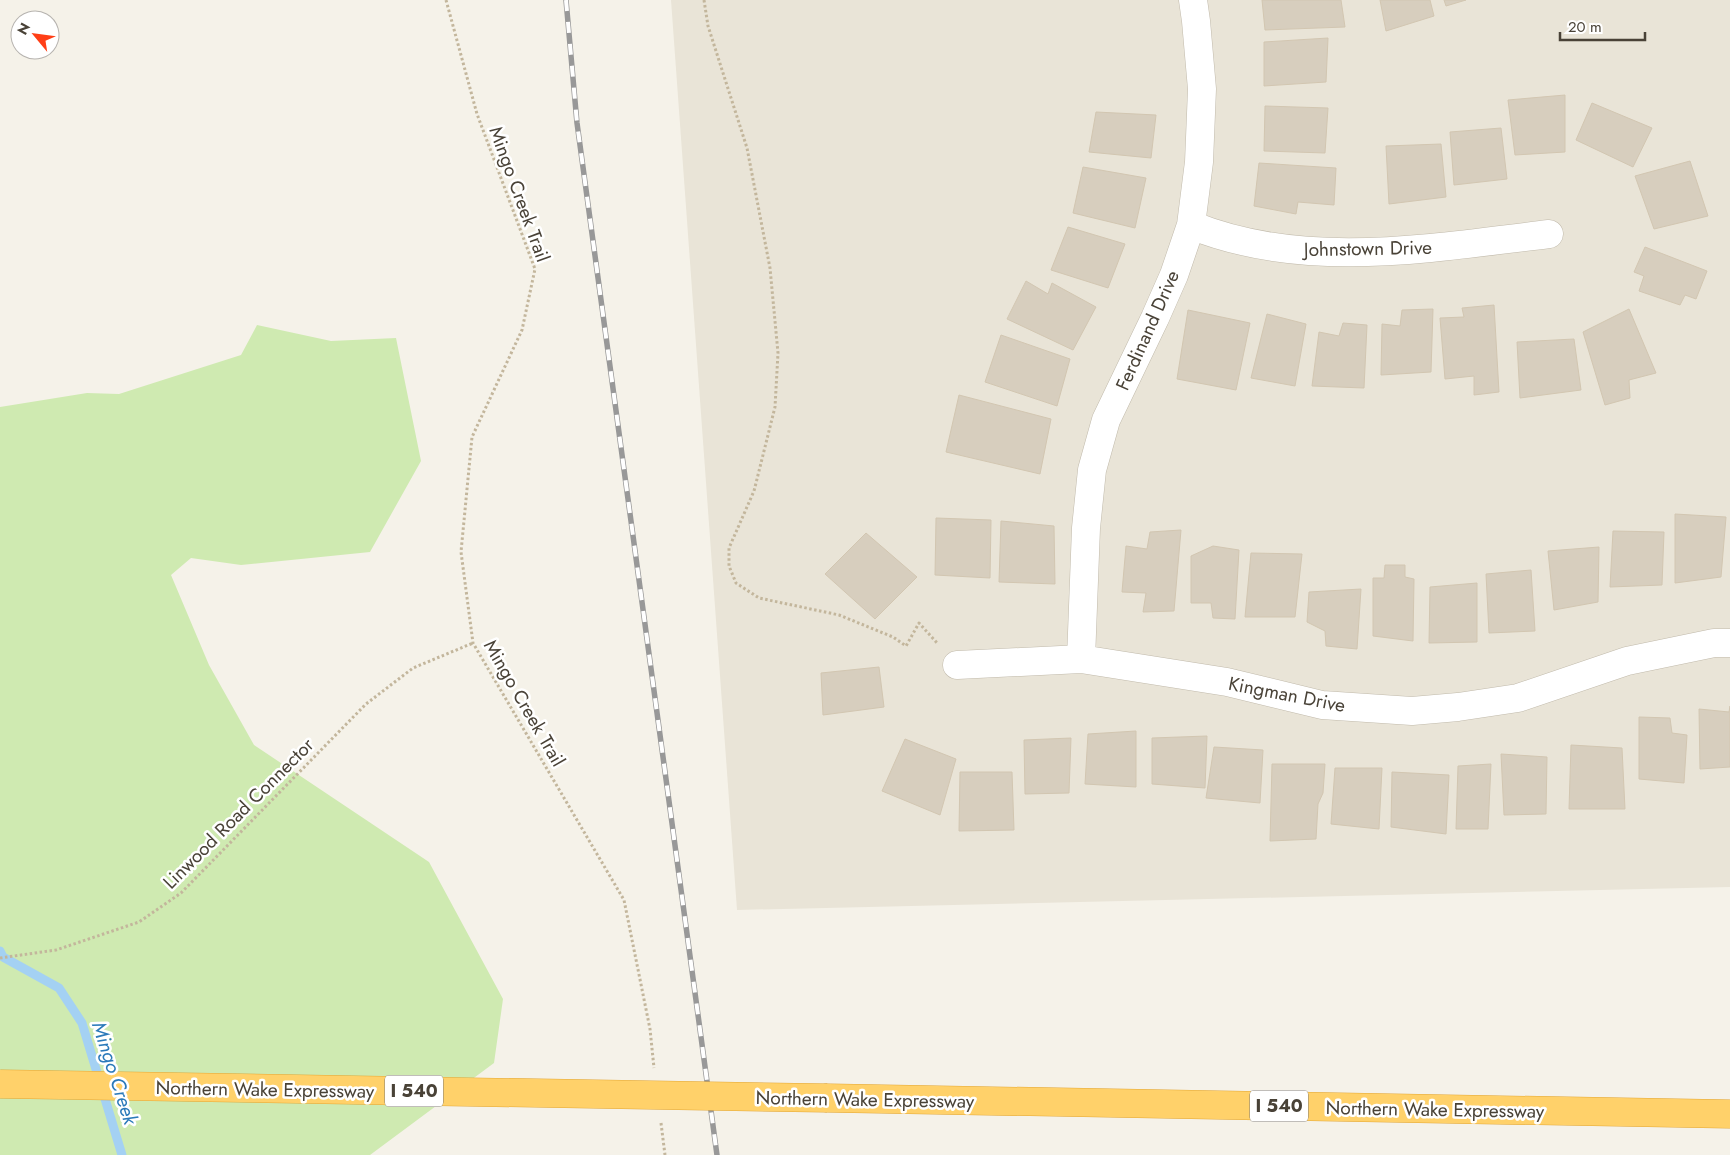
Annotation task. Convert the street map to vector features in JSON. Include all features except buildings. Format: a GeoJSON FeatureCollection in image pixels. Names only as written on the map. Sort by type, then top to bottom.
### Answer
{"type":"FeatureCollection","features":[{"type":"Feature","properties":{"kind":"highway","name":"Northern Wake Expressway"},"geometry":{"type":"LineString","coordinates":[[0,1084],[1730,1114]]}},
{"type":"Feature","properties":{"kind":"street","name":"Ferdinand Drive"},"geometry":{"type":"LineString","coordinates":[[1081,659],[1086,528],[1092,470],[1106,420],[1156,318],[1174,275],[1191,225],[1199,162],[1202,89],[1193,0]]}},
{"type":"Feature","properties":{"kind":"street","name":"Johnstown Drive"},"geometry":{"type":"LineString","coordinates":[[1191,225],[1217,236],[1258,244],[1323,252],[1412,250],[1549,234]]}},
{"type":"Feature","properties":{"kind":"street","name":"Kingman Drive"},"geometry":{"type":"LineString","coordinates":[[957,665],[1081,659],[1228,682],[1322,705],[1412,711],[1458,707],[1518,698],[1627,661],[1714,643],[1730,643]]}},
{"type":"Feature","properties":{"kind":"path","name":"Mingo Creek Trail"},"geometry":{"type":"LineString","coordinates":[[446,0],[477,114],[535,269],[522,330],[472,437],[461,552],[474,643],[624,900],[650,1029],[655,1078]]}},
{"type":"Feature","properties":{"kind":"path"},"geometry":{"type":"LineString","coordinates":[[704,0],[708,26],[747,148],[770,268],[778,353],[775,407],[754,491],[730,548],[729,566],[736,583],[759,598],[839,615],[893,637],[906,646],[919,623],[957,665]]}},
{"type":"Feature","properties":{"kind":"path","name":"Linwood Road Connector"},"geometry":{"type":"LineString","coordinates":[[0,958],[56,950],[139,922],[181,893],[366,704],[413,668],[474,643]]}},
{"type":"Feature","properties":{"kind":"path"},"geometry":{"type":"LineString","coordinates":[[660,1116],[665,1155]]}},
{"type":"Feature","properties":{"kind":"shaded area"},"geometry":{"type":"Polygon","coordinates":[[[671,0],[1730,0],[1730,887],[737,910],[671,0]]]}},
{"type":"Feature","properties":{"kind":"green space"},"geometry":{"type":"Polygon","coordinates":[[[257,325],[331,341],[396,338],[421,461],[370,552],[241,565],[191,558],[171,575],[209,665],[254,745],[429,862],[503,999],[494,1063],[370,1155],[0,1155],[0,407],[87,393],[119,394],[241,355],[257,325]]]}},
{"type":"Feature","properties":{"kind":"waterway","name":"Mingo Creek"},"geometry":{"type":"LineString","coordinates":[[0,951],[3,957],[59,988],[82,1023],[122,1155]]}},
{"type":"Feature","properties":{"kind":"railway"},"geometry":{"type":"LineString","coordinates":[[566,0],[577,123],[717,1155]]}}]}
